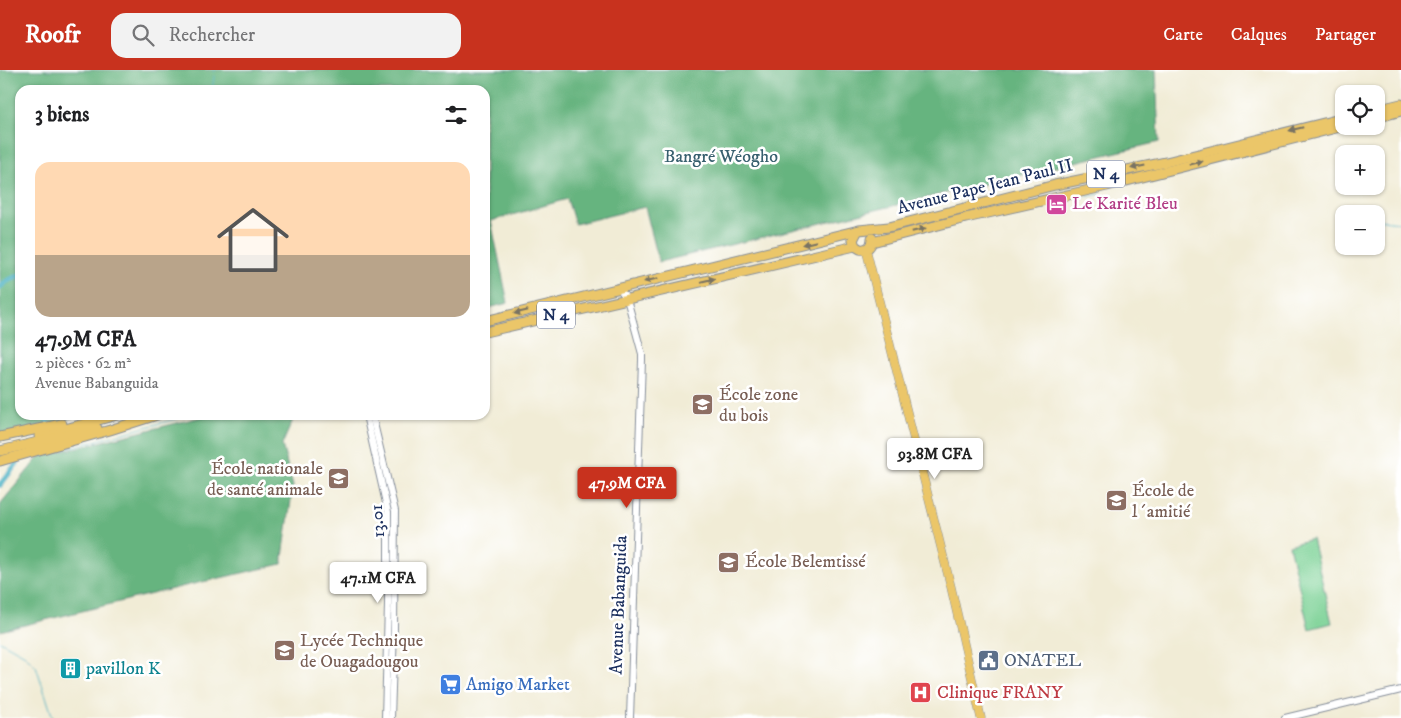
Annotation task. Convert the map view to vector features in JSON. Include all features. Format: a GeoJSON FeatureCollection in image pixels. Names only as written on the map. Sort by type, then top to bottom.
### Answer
{"type":"FeatureCollection","features":[{"type":"Feature","properties":{"kind":"highway"},"geometry":{"type":"LineString","coordinates":[[1385,108],[1401,104]]}},
{"type":"Feature","properties":{"kind":"highway"},"geometry":{"type":"LineString","coordinates":[[1385,116],[1401,112]]}},
{"type":"Feature","properties":{"kind":"highway","name":"Avenue Pape Jean Paul II"},"geometry":{"type":"LineString","coordinates":[[868,230],[889,227],[1055,185],[1166,162],[1335,120]]}},
{"type":"Feature","properties":{"kind":"highway","name":"Avenue Pape Jean Paul II"},"geometry":{"type":"LineString","coordinates":[[869,245],[966,218],[1098,188],[1335,128]]}},
{"type":"Feature","properties":{"kind":"highway","name":"N 4"},"geometry":{"type":"LineString","coordinates":[[490,320],[857,232],[862,229],[868,230]]}},
{"type":"Feature","properties":{"kind":"highway"},"geometry":{"type":"LineString","coordinates":[[868,230],[872,236],[869,245]]}},
{"type":"Feature","properties":{"kind":"highway"},"geometry":{"type":"LineString","coordinates":[[855,246],[853,240],[854,234],[857,232]]}},
{"type":"Feature","properties":{"kind":"highway","name":"N 4"},"geometry":{"type":"LineString","coordinates":[[490,331],[855,246],[860,249],[869,245]]}},
{"type":"Feature","properties":{"kind":"highway"},"geometry":{"type":"LineString","coordinates":[[0,437],[80,420]]}},
{"type":"Feature","properties":{"kind":"highway"},"geometry":{"type":"LineString","coordinates":[[0,446],[98,420]]}},
{"type":"Feature","properties":{"kind":"highway"},"geometry":{"type":"LineString","coordinates":[[0,451],[134,420]]}},
{"type":"Feature","properties":{"kind":"highway"},"geometry":{"type":"LineString","coordinates":[[0,461],[140,420]]}},
{"type":"Feature","properties":{"kind":"main road"},"geometry":{"type":"LineString","coordinates":[[869,245],[981,718]]}},
{"type":"Feature","properties":{"kind":"street","name":"Avenue Babanguida"},"geometry":{"type":"LineString","coordinates":[[619,288],[627,299],[642,354],[630,718]]}},
{"type":"Feature","properties":{"kind":"street","name":"13.01"},"geometry":{"type":"LineString","coordinates":[[367,420],[388,512],[385,718]]}},
{"type":"Feature","properties":{"kind":"street","name":"13.01"},"geometry":{"type":"LineString","coordinates":[[373,420],[395,511],[391,718]]}},
{"type":"Feature","properties":{"kind":"street"},"geometry":{"type":"LineString","coordinates":[[1285,718],[1401,690]]}},
{"type":"Feature","properties":{"kind":"green space","name":"Bangré Wéogho"},"geometry":{"type":"Polygon","coordinates":[[[0,70],[1156,70],[1159,142],[659,262],[645,207],[575,224],[567,199],[491,221],[508,303],[490,308],[490,85],[15,85],[15,420],[64,420],[0,436],[0,70]]]}},
{"type":"Feature","properties":{"kind":"green space"},"geometry":{"type":"Polygon","coordinates":[[[189,420],[293,420],[282,445],[293,486],[282,564],[0,631],[1,503],[39,457],[189,420]]]}},
{"type":"Feature","properties":{"kind":"green space"},"geometry":{"type":"Polygon","coordinates":[[[1312,539],[1332,623],[1309,629],[1289,545],[1312,539]]]}},
{"type":"Feature","properties":{"kind":"waterway"},"geometry":{"type":"LineString","coordinates":[[213,85],[215,70]]}},
{"type":"Feature","properties":{"kind":"waterway"},"geometry":{"type":"LineString","coordinates":[[1079,198],[1100,194]]}},
{"type":"Feature","properties":{"kind":"waterway"},"geometry":{"type":"LineString","coordinates":[[1005,216],[1056,204]]}},
{"type":"Feature","properties":{"kind":"waterway"},"geometry":{"type":"LineString","coordinates":[[1385,220],[1401,222]]}},
{"type":"Feature","properties":{"kind":"waterway"},"geometry":{"type":"LineString","coordinates":[[0,287],[15,277]]}},
{"type":"Feature","properties":{"kind":"waterway"},"geometry":{"type":"LineString","coordinates":[[42,455],[172,420]]}},
{"type":"Feature","properties":{"kind":"waterway"},"geometry":{"type":"LineString","coordinates":[[0,485],[17,463]]}},
{"type":"Feature","properties":{"kind":"waterway"},"geometry":{"type":"LineString","coordinates":[[0,641],[25,655],[36,666],[53,718]]}},
{"type":"Feature","properties":{"kind":"place","name":"Le Karité Bleu"},"geometry":{"type":"Point","coordinates":[1056,204]}},
{"type":"Feature","properties":{"kind":"place","name":"École zone du bois"},"geometry":{"type":"Point","coordinates":[703,405]}},
{"type":"Feature","properties":{"kind":"place","name":"École nationale de santé animale"},"geometry":{"type":"Point","coordinates":[339,479]}},
{"type":"Feature","properties":{"kind":"place","name":"École de l´amitié"},"geometry":{"type":"Point","coordinates":[1116,501]}},
{"type":"Feature","properties":{"kind":"place","name":"École Belemtissé"},"geometry":{"type":"Point","coordinates":[729,562]}},
{"type":"Feature","properties":{"kind":"place","name":"Lycée Technique de Ouagadougou"},"geometry":{"type":"Point","coordinates":[284,651]}},
{"type":"Feature","properties":{"kind":"place","name":"ONATEL"},"geometry":{"type":"Point","coordinates":[988,661]}},
{"type":"Feature","properties":{"kind":"place","name":"pavillon K"},"geometry":{"type":"Point","coordinates":[70,669]}},
{"type":"Feature","properties":{"kind":"place","name":"Amigo Market"},"geometry":{"type":"Point","coordinates":[450,685]}},
{"type":"Feature","properties":{"kind":"place","name":"Clinique FRANY"},"geometry":{"type":"Point","coordinates":[921,693]}}]}
